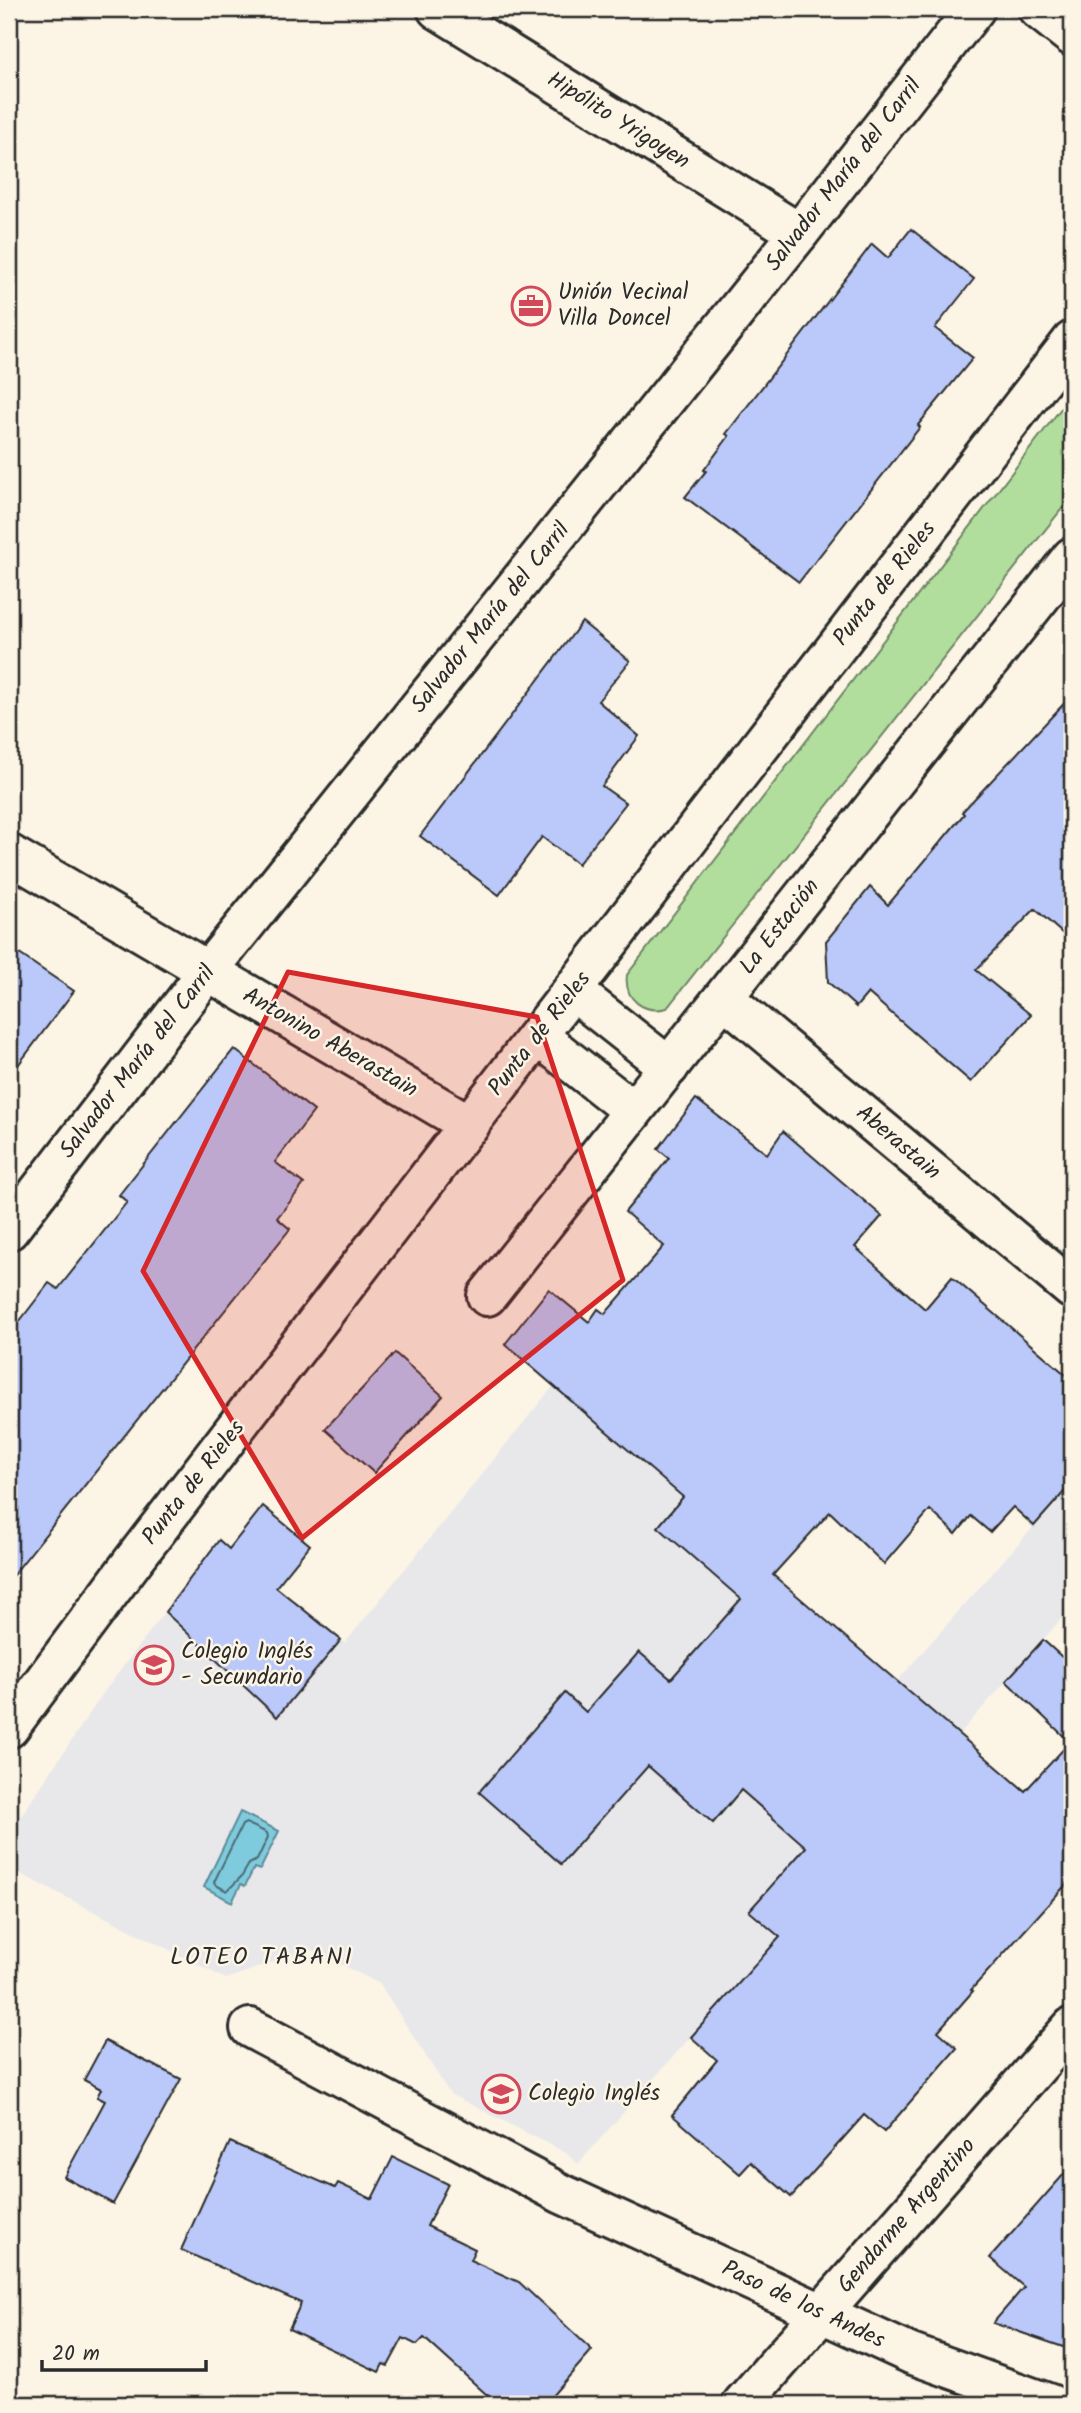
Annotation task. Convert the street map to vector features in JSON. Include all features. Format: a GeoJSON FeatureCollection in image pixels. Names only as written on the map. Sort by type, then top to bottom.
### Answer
{"type":"FeatureCollection","features":[{"type":"Feature","properties":{"kind":"street","name":"Hipólito Yrigoyen"},"geometry":{"type":"LineString","coordinates":[[437,9],[799,233]]}},
{"type":"Feature","properties":{"kind":"street","name":"Salvador María del Carril"},"geometry":{"type":"LineString","coordinates":[[9,1230],[208,971],[975,9]]}},
{"type":"Feature","properties":{"kind":"street"},"geometry":{"type":"LineString","coordinates":[[1038,9],[1072,36]]}},
{"type":"Feature","properties":{"kind":"street","name":"Punta de Rieles"},"geometry":{"type":"LineString","coordinates":[[9,1728],[142,1550],[1072,341]]}},
{"type":"Feature","properties":{"kind":"street","name":"La Estación"},"geometry":{"type":"LineString","coordinates":[[487,1296],[1072,557]]}},
{"type":"Feature","properties":{"kind":"street","name":"Antonino Aberastain"},"geometry":{"type":"LineString","coordinates":[[9,855],[470,1125]]}},
{"type":"Feature","properties":{"kind":"street"},"geometry":{"type":"LineString","coordinates":[[573,991],[669,1067]]}},
{"type":"Feature","properties":{"kind":"street","name":"Aberastain"},"geometry":{"type":"LineString","coordinates":[[724,998],[1072,1289]]}},
{"type":"Feature","properties":{"kind":"street"},"geometry":{"type":"LineString","coordinates":[[538,1036],[633,1111]]}},
{"type":"Feature","properties":{"kind":"street","name":"Gendarme Argentino"},"geometry":{"type":"LineString","coordinates":[[742,2404],[1072,2027]]}},
{"type":"Feature","properties":{"kind":"street","name":"Paso de los Andes"},"geometry":{"type":"LineString","coordinates":[[250,2028],[562,2194],[911,2354],[1050,2404]]}},
{"type":"Feature","properties":{"kind":"highlighted area"},"geometry":{"type":"Polygon","coordinates":[[[288,972],[537,1017],[623,1280],[302,1538],[143,1271],[288,972]]]}},
{"type":"Feature","properties":{"kind":"shaded area","name":"Colegio Inglés"},"geometry":{"type":"Polygon","coordinates":[[[554,1385],[897,1681],[1072,1483],[1072,1607],[578,2164],[566,2153],[450,2094],[380,1984],[310,1949],[226,1979],[9,1868],[9,1834],[104,1692],[219,1540],[345,1643],[554,1385]]]}},
{"type":"Feature","properties":{"kind":"green space"},"geometry":{"type":"Polygon","coordinates":[[[1072,394],[1072,496],[667,1008],[651,1009],[637,1003],[629,992],[627,975],[1072,394]]]}},
{"type":"Feature","properties":{"kind":"water"},"geometry":{"type":"Polygon","coordinates":[[[240,1812],[279,1831],[260,1870],[254,1868],[245,1886],[241,1884],[232,1902],[204,1887],[240,1812]]]}},
{"type":"Feature","properties":{"kind":"building"},"geometry":{"type":"Polygon","coordinates":[[[911,229],[974,279],[935,328],[973,358],[918,425],[920,427],[799,582],[685,497],[729,436],[726,434],[872,244],[888,258],[911,229]]]}},
{"type":"Feature","properties":{"kind":"building"},"geometry":{"type":"Polygon","coordinates":[[[582,622],[630,661],[598,701],[639,736],[602,786],[626,803],[578,864],[542,837],[499,895],[420,836],[582,622]]]}},
{"type":"Feature","properties":{"kind":"building"},"geometry":{"type":"Polygon","coordinates":[[[1072,695],[1072,942],[1035,909],[976,970],[1031,1015],[971,1082],[868,993],[856,1007],[828,982],[826,941],[870,887],[888,905],[964,814],[962,812],[1072,695]]]}},
{"type":"Feature","properties":{"kind":"building"},"geometry":{"type":"Polygon","coordinates":[[[9,947],[74,991],[9,1077],[9,947]]]}},
{"type":"Feature","properties":{"kind":"building"},"geometry":{"type":"Polygon","coordinates":[[[234,1049],[314,1111],[275,1162],[304,1184],[277,1218],[290,1229],[9,1580],[9,1335],[49,1283],[58,1289],[127,1202],[119,1195],[234,1049]]]}},
{"type":"Feature","properties":{"kind":"building"},"geometry":{"type":"Polygon","coordinates":[[[696,1099],[767,1154],[783,1131],[882,1216],[855,1247],[925,1309],[952,1277],[1072,1380],[1072,1483],[1034,1526],[1013,1507],[990,1532],[971,1516],[956,1534],[930,1510],[884,1564],[830,1512],[773,1575],[1025,1791],[1070,1742],[1006,1681],[1043,1640],[1072,1666],[1072,1878],[971,1990],[973,1991],[938,2031],[957,2048],[884,2132],[864,2115],[791,2197],[751,2162],[740,2174],[672,2115],[717,2060],[691,2037],[780,1937],[749,1911],[806,1847],[741,1790],[713,1823],[648,1766],[561,1864],[479,1792],[565,1693],[586,1712],[639,1652],[671,1679],[741,1599],[658,1527],[683,1497],[505,1344],[549,1289],[589,1322],[598,1309],[605,1314],[664,1246],[625,1212],[669,1158],[658,1149],[696,1099]]]}},
{"type":"Feature","properties":{"kind":"building"},"geometry":{"type":"Polygon","coordinates":[[[395,1353],[443,1396],[374,1473],[325,1429],[395,1353]]]}},
{"type":"Feature","properties":{"kind":"building"},"geometry":{"type":"Polygon","coordinates":[[[263,1506],[310,1545],[276,1587],[341,1640],[277,1717],[165,1612],[219,1540],[229,1549],[263,1506]]]}},
{"type":"Feature","properties":{"kind":"building"},"geometry":{"type":"Polygon","coordinates":[[[105,2041],[181,2079],[113,2204],[64,2177],[105,2101],[97,2097],[101,2089],[84,2080],[105,2041]]]}},
{"type":"Feature","properties":{"kind":"building"},"geometry":{"type":"Polygon","coordinates":[[[230,2142],[335,2188],[338,2183],[372,2199],[393,2157],[448,2184],[427,2226],[475,2249],[470,2260],[519,2282],[592,2350],[545,2404],[497,2404],[424,2338],[417,2345],[403,2338],[388,2366],[383,2364],[379,2372],[289,2329],[301,2303],[181,2250],[230,2142]]]}},
{"type":"Feature","properties":{"kind":"building"},"geometry":{"type":"Polygon","coordinates":[[[1072,2165],[1072,2350],[993,2323],[1024,2287],[990,2258],[1072,2165]]]}},
{"type":"Feature","properties":{"kind":"place","name":"Unión Vecinal Villa Doncel"},"geometry":{"type":"Point","coordinates":[531,306]}},
{"type":"Feature","properties":{"kind":"place","name":"Colegio Inglés - Secundario"},"geometry":{"type":"Point","coordinates":[154,1665]}},
{"type":"Feature","properties":{"kind":"place","name":"Colegio Inglés"},"geometry":{"type":"Point","coordinates":[501,2094]}},
{"type":"Feature","properties":{"kind":"district","name":"LOTEO TABANI"},"geometry":{"type":"Point","coordinates":[262,1957]}}]}
